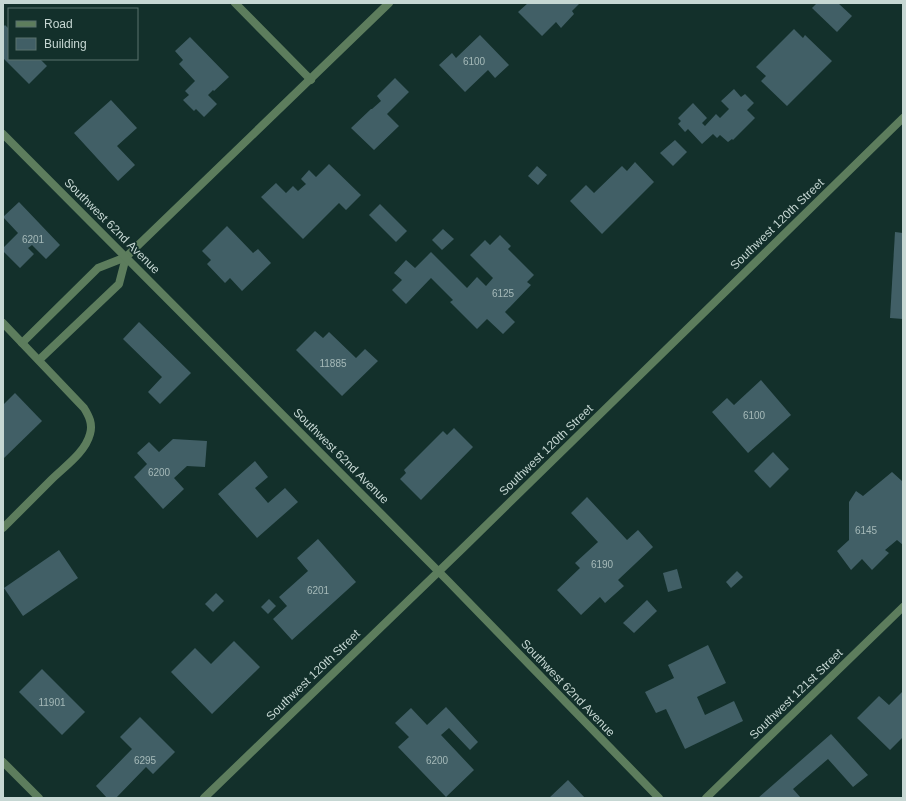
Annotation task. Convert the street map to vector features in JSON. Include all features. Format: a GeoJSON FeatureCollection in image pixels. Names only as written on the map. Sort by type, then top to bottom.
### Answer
{"type":"FeatureCollection","features":[{"type":"Feature","properties":{"kind":"street"},"geometry":{"type":"LineString","coordinates":[[235,3],[311,80]]}},
{"type":"Feature","properties":{"kind":"street"},"geometry":{"type":"LineString","coordinates":[[22,343],[98,268],[126,257],[311,80],[389,3]]}},
{"type":"Feature","properties":{"kind":"street","name":"Southwest 120th Street"},"geometry":{"type":"LineString","coordinates":[[204,798],[903,118]]}},
{"type":"Feature","properties":{"kind":"street","name":"Southwest 62nd Avenue"},"geometry":{"type":"LineString","coordinates":[[3,134],[438,572],[659,798]]}},
{"type":"Feature","properties":{"kind":"street"},"geometry":{"type":"LineString","coordinates":[[39,360],[119,284],[126,257]]}},
{"type":"Feature","properties":{"kind":"street"},"geometry":{"type":"LineString","coordinates":[[3,323],[84,408],[89,416],[91,425],[87,441],[77,455],[3,528]]}},
{"type":"Feature","properties":{"kind":"street","name":"Southwest 121st Street"},"geometry":{"type":"LineString","coordinates":[[706,798],[903,607]]}},
{"type":"Feature","properties":{"kind":"street"},"geometry":{"type":"LineString","coordinates":[[3,762],[39,798]]}},
{"type":"Feature","properties":{"kind":"building"},"geometry":{"type":"Polygon","coordinates":[[[528,3],[580,3],[572,11],[574,14],[561,28],[556,22],[542,36],[518,12],[528,3]]]}},
{"type":"Feature","properties":{"kind":"building"},"geometry":{"type":"Polygon","coordinates":[[[817,3],[838,3],[852,16],[837,32],[812,8],[817,3]]]}},
{"type":"Feature","properties":{"kind":"building"},"geometry":{"type":"Polygon","coordinates":[[[5,25],[8,28],[8,60],[41,60],[47,66],[29,84],[3,58],[3,27],[5,25]]]}},
{"type":"Feature","properties":{"kind":"building"},"geometry":{"type":"Polygon","coordinates":[[[794,29],[803,38],[805,35],[832,61],[787,106],[761,81],[766,76],[756,67],[794,29]]]}},
{"type":"Feature","properties":{"kind":"building"},"geometry":{"type":"Polygon","coordinates":[[[480,35],[509,65],[495,78],[488,70],[465,92],[439,65],[452,53],[456,58],[480,35]]]}},
{"type":"Feature","properties":{"kind":"building"},"geometry":{"type":"Polygon","coordinates":[[[190,37],[229,77],[208,95],[217,104],[204,117],[196,109],[194,111],[183,100],[189,95],[185,91],[195,81],[179,64],[183,60],[175,51],[190,37]]]}},
{"type":"Feature","properties":{"kind":"building"},"geometry":{"type":"Polygon","coordinates":[[[395,78],[409,92],[387,114],[399,126],[374,150],[351,128],[381,101],[377,96],[395,78]]]}},
{"type":"Feature","properties":{"kind":"building"},"geometry":{"type":"Polygon","coordinates":[[[734,89],[741,97],[745,94],[754,103],[747,110],[755,118],[733,140],[732,139],[728,142],[720,135],[717,138],[713,134],[702,144],[688,129],[685,132],[678,124],[681,121],[678,118],[693,103],[707,118],[702,123],[705,126],[716,114],[720,118],[729,109],[721,101],[734,89]]]}},
{"type":"Feature","properties":{"kind":"building"},"geometry":{"type":"Polygon","coordinates":[[[111,100],[137,128],[117,146],[135,165],[118,181],[74,133],[111,100]]]}},
{"type":"Feature","properties":{"kind":"building"},"geometry":{"type":"Polygon","coordinates":[[[675,140],[687,152],[673,166],[660,153],[675,140]]]}},
{"type":"Feature","properties":{"kind":"building"},"geometry":{"type":"Polygon","coordinates":[[[635,162],[654,182],[602,234],[570,201],[586,185],[594,193],[622,166],[627,171],[635,162]]]}},
{"type":"Feature","properties":{"kind":"building"},"geometry":{"type":"Polygon","coordinates":[[[329,164],[361,195],[346,210],[339,203],[303,239],[261,197],[276,183],[286,193],[293,186],[298,191],[306,184],[301,179],[309,170],[316,177],[329,164]]]}},
{"type":"Feature","properties":{"kind":"building"},"geometry":{"type":"Polygon","coordinates":[[[537,166],[547,175],[538,185],[528,176],[537,166]]]}},
{"type":"Feature","properties":{"kind":"building"},"geometry":{"type":"Polygon","coordinates":[[[19,202],[60,245],[46,259],[32,245],[28,248],[34,254],[20,268],[3,251],[3,248],[18,233],[3,217],[19,202]]]}},
{"type":"Feature","properties":{"kind":"building"},"geometry":{"type":"Polygon","coordinates":[[[380,204],[407,231],[396,242],[369,215],[380,204]]]}},
{"type":"Feature","properties":{"kind":"building"},"geometry":{"type":"Polygon","coordinates":[[[227,226],[253,253],[258,249],[271,263],[242,291],[230,278],[225,283],[207,264],[211,260],[202,251],[227,226]]]}},
{"type":"Feature","properties":{"kind":"building"},"geometry":{"type":"Polygon","coordinates":[[[443,229],[454,239],[442,250],[432,240],[443,229]]]}},
{"type":"Feature","properties":{"kind":"building"},"geometry":{"type":"Polygon","coordinates":[[[895,232],[903,233],[903,319],[890,318],[895,232]]]}},
{"type":"Feature","properties":{"kind":"building"},"geometry":{"type":"Polygon","coordinates":[[[500,235],[511,246],[508,249],[534,275],[527,282],[531,285],[505,312],[515,322],[503,334],[487,319],[477,329],[450,302],[453,300],[431,278],[406,304],[392,290],[402,280],[394,273],[406,260],[415,268],[431,252],[467,288],[477,277],[486,286],[493,278],[470,255],[485,240],[490,245],[500,235]]]}},
{"type":"Feature","properties":{"kind":"building"},"geometry":{"type":"Polygon","coordinates":[[[139,322],[191,373],[160,404],[148,392],[162,377],[123,339],[139,322]]]}},
{"type":"Feature","properties":{"kind":"building"},"geometry":{"type":"Polygon","coordinates":[[[315,331],[323,338],[329,332],[356,358],[365,349],[378,361],[342,396],[296,350],[315,331]]]}},
{"type":"Feature","properties":{"kind":"building"},"geometry":{"type":"Polygon","coordinates":[[[761,380],[791,415],[748,453],[712,412],[727,398],[734,405],[761,380]]]}},
{"type":"Feature","properties":{"kind":"building"},"geometry":{"type":"Polygon","coordinates":[[[15,393],[42,421],[3,459],[3,405],[15,393]]]}},
{"type":"Feature","properties":{"kind":"building"},"geometry":{"type":"Polygon","coordinates":[[[454,428],[473,447],[421,500],[400,479],[406,473],[404,470],[443,431],[447,435],[454,428]]]}},
{"type":"Feature","properties":{"kind":"building"},"geometry":{"type":"Polygon","coordinates":[[[173,439],[207,441],[205,467],[187,466],[174,478],[184,489],[163,509],[134,477],[147,464],[137,453],[149,442],[159,452],[173,439]]]}},
{"type":"Feature","properties":{"kind":"building"},"geometry":{"type":"Polygon","coordinates":[[[773,452],[789,469],[770,488],[754,471],[773,452]]]}},
{"type":"Feature","properties":{"kind":"building"},"geometry":{"type":"Polygon","coordinates":[[[255,461],[268,477],[255,488],[268,503],[285,488],[298,502],[257,538],[218,494],[255,461]]]}},
{"type":"Feature","properties":{"kind":"building"},"geometry":{"type":"Polygon","coordinates":[[[892,472],[902,481],[903,480],[903,545],[897,540],[885,550],[889,553],[872,570],[862,559],[851,570],[837,551],[849,540],[849,502],[856,491],[863,496],[892,472]]]}},
{"type":"Feature","properties":{"kind":"building"},"geometry":{"type":"Polygon","coordinates":[[[587,497],[627,540],[638,530],[653,547],[618,580],[624,586],[605,603],[600,597],[581,615],[557,590],[580,568],[575,563],[598,542],[571,513],[587,497]]]}},
{"type":"Feature","properties":{"kind":"building"},"geometry":{"type":"Polygon","coordinates":[[[318,539],[356,582],[292,640],[273,619],[287,606],[279,597],[308,571],[297,558],[318,539]]]}},
{"type":"Feature","properties":{"kind":"building"},"geometry":{"type":"Polygon","coordinates":[[[59,550],[78,578],[23,616],[4,588],[59,550]]]}},
{"type":"Feature","properties":{"kind":"building"},"geometry":{"type":"Polygon","coordinates":[[[677,569],[682,588],[668,592],[663,573],[677,569]]]}},
{"type":"Feature","properties":{"kind":"building"},"geometry":{"type":"Polygon","coordinates":[[[737,571],[743,577],[731,588],[726,582],[737,571]]]}},
{"type":"Feature","properties":{"kind":"building"},"geometry":{"type":"Polygon","coordinates":[[[216,593],[224,601],[213,612],[205,604],[216,593]]]}},
{"type":"Feature","properties":{"kind":"building"},"geometry":{"type":"Polygon","coordinates":[[[269,599],[276,606],[268,614],[261,607],[269,599]]]}},
{"type":"Feature","properties":{"kind":"building"},"geometry":{"type":"Polygon","coordinates":[[[647,600],[657,611],[634,633],[623,623],[647,600]]]}},
{"type":"Feature","properties":{"kind":"building"},"geometry":{"type":"Polygon","coordinates":[[[234,641],[260,667],[212,714],[171,672],[195,648],[211,664],[234,641]]]}},
{"type":"Feature","properties":{"kind":"building"},"geometry":{"type":"Polygon","coordinates":[[[708,645],[726,683],[697,697],[705,715],[734,701],[743,721],[685,749],[666,709],[656,713],[645,692],[674,678],[668,665],[708,645]]]}},
{"type":"Feature","properties":{"kind":"building"},"geometry":{"type":"Polygon","coordinates":[[[42,669],[85,712],[62,735],[19,692],[42,669]]]}},
{"type":"Feature","properties":{"kind":"building"},"geometry":{"type":"Polygon","coordinates":[[[903,691],[903,737],[890,750],[857,718],[879,696],[889,705],[903,691]]]}},
{"type":"Feature","properties":{"kind":"building"},"geometry":{"type":"Polygon","coordinates":[[[446,707],[478,742],[470,750],[449,728],[441,735],[474,770],[446,797],[398,747],[409,737],[395,723],[411,708],[427,725],[446,707]]]}},
{"type":"Feature","properties":{"kind":"building"},"geometry":{"type":"Polygon","coordinates":[[[140,717],[175,752],[153,774],[146,767],[116,798],[107,798],[96,786],[132,749],[120,737],[140,717]]]}},
{"type":"Feature","properties":{"kind":"building"},"geometry":{"type":"Polygon","coordinates":[[[831,734],[868,775],[853,787],[828,759],[793,789],[801,798],[758,798],[831,734]]]}},
{"type":"Feature","properties":{"kind":"building"},"geometry":{"type":"Polygon","coordinates":[[[568,780],[585,798],[549,798],[568,780]]]}}]}
